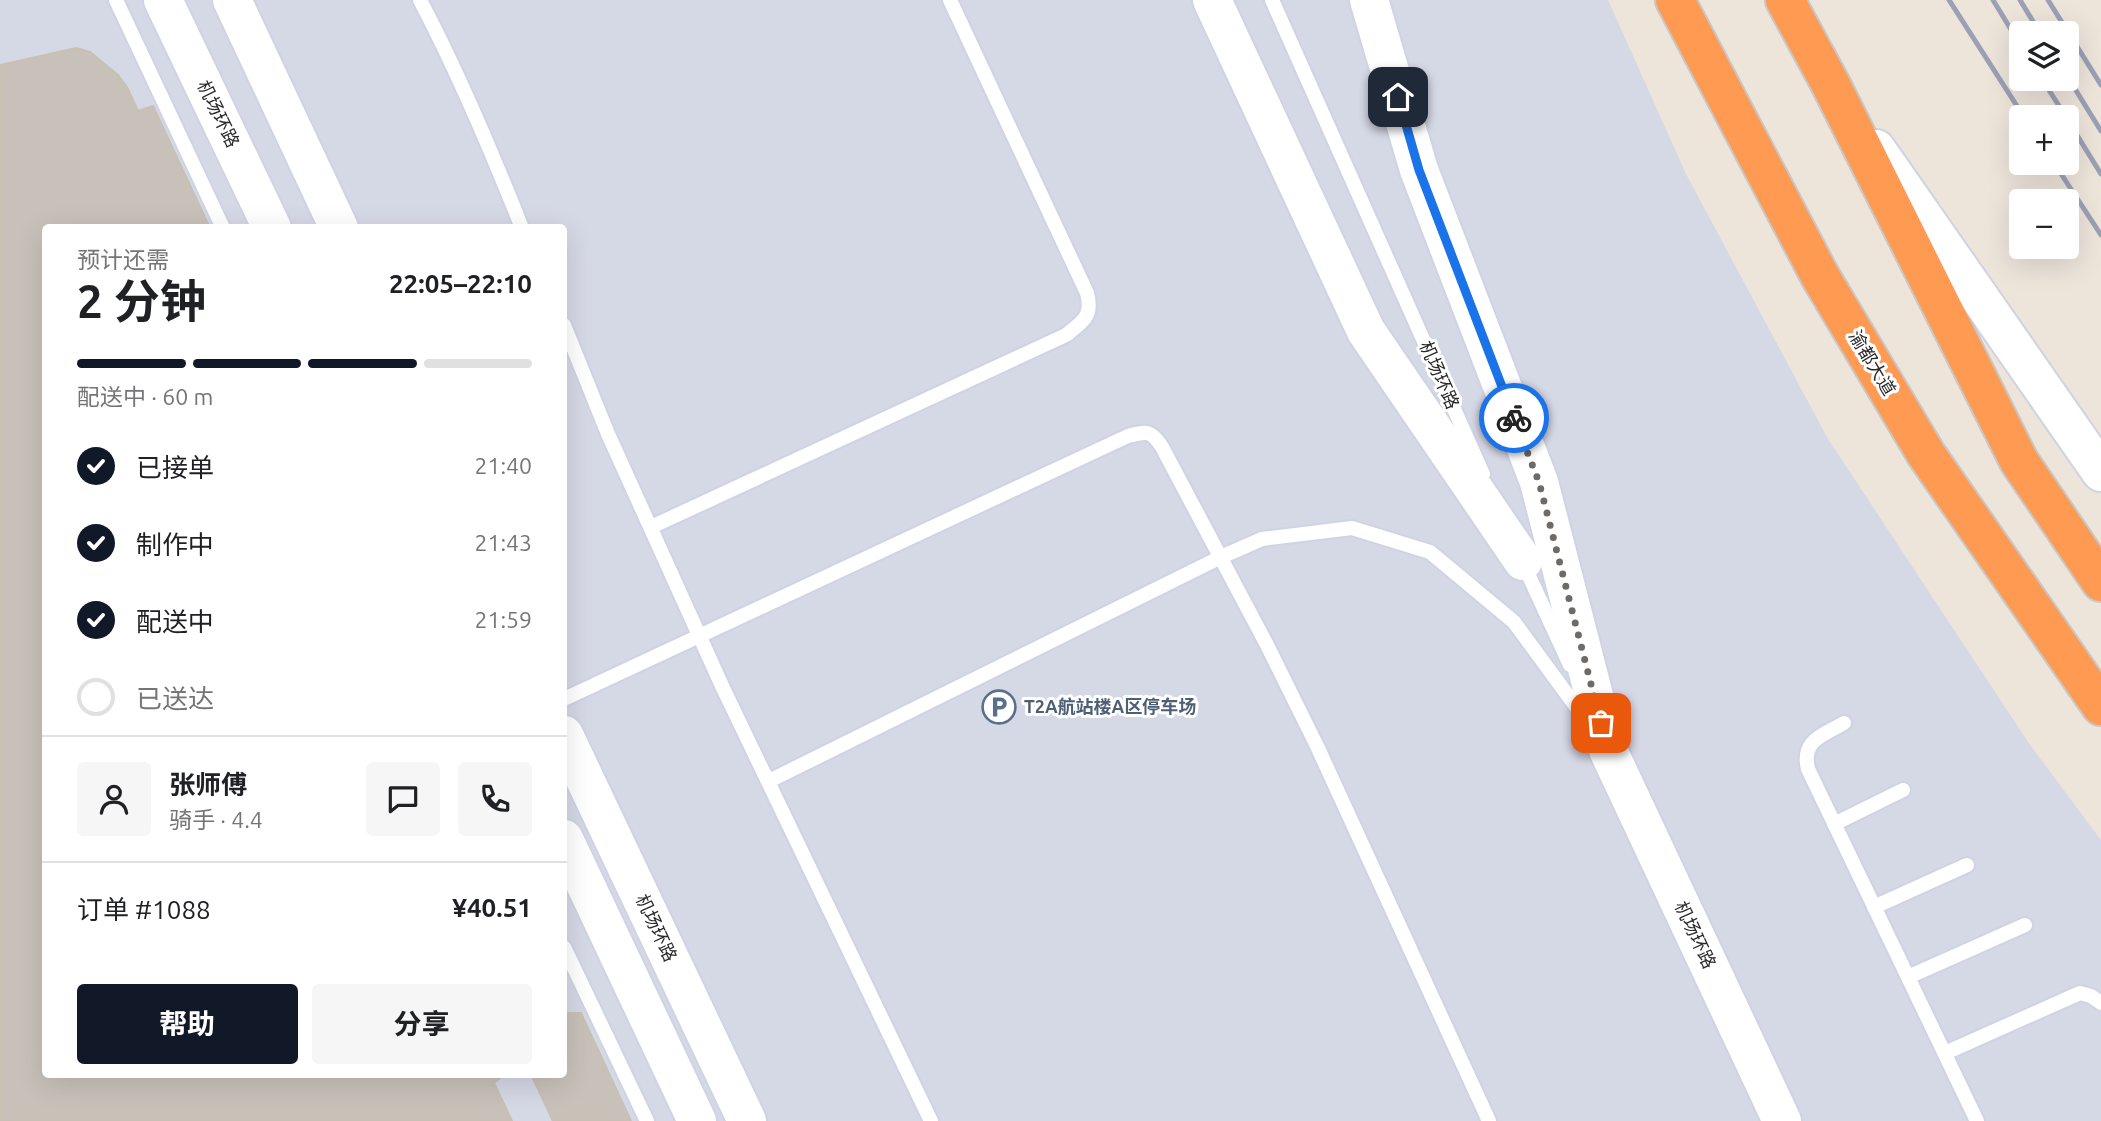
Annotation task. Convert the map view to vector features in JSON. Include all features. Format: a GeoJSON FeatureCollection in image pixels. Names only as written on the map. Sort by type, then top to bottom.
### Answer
{"type":"FeatureCollection","features":[{"type":"Feature","properties":{"kind":"highway","name":"渝都大道"},"geometry":{"type":"LineString","coordinates":[[1675,0],[1820,276],[1926,454],[2101,706]]}},
{"type":"Feature","properties":{"kind":"highway"},"geometry":{"type":"LineString","coordinates":[[1784,0],[1831,85],[2019,461],[2101,582]]}},
{"type":"Feature","properties":{"kind":"street","name":"机场环路"},"geometry":{"type":"LineString","coordinates":[[163,0],[270,224]]}},
{"type":"Feature","properties":{"kind":"street"},"geometry":{"type":"LineString","coordinates":[[232,0],[337,224]]}},
{"type":"Feature","properties":{"kind":"street"},"geometry":{"type":"LineString","coordinates":[[1212,0],[1366,331],[1523,561]]}},
{"type":"Feature","properties":{"kind":"street","name":"机场环路"},"geometry":{"type":"LineString","coordinates":[[1369,0],[1419,170],[1539,482],[1608,750],[1782,1121]]}},
{"type":"Feature","properties":{"kind":"street"},"geometry":{"type":"LineString","coordinates":[[1831,85],[2101,472]]}},
{"type":"Feature","properties":{"kind":"street","name":"机场环路"},"geometry":{"type":"LineString","coordinates":[[567,741],[747,1121]]}},
{"type":"Feature","properties":{"kind":"street"},"geometry":{"type":"LineString","coordinates":[[567,845],[697,1121]]}},
{"type":"Feature","properties":{"kind":"lane"},"geometry":{"type":"LineString","coordinates":[[116,0],[221,224]]}},
{"type":"Feature","properties":{"kind":"lane"},"geometry":{"type":"LineString","coordinates":[[420,0],[487,139],[520,224]]}},
{"type":"Feature","properties":{"kind":"lane"},"geometry":{"type":"LineString","coordinates":[[651,527],[1066,335],[1088,315],[1090,306],[1087,293],[950,0]]}},
{"type":"Feature","properties":{"kind":"lane","name":"机场环路"},"geometry":{"type":"LineString","coordinates":[[1272,0],[1608,750]]}},
{"type":"Feature","properties":{"kind":"lane"},"geometry":{"type":"LineString","coordinates":[[567,332],[608,434],[699,635],[931,1121]]}},
{"type":"Feature","properties":{"kind":"lane"},"geometry":{"type":"LineString","coordinates":[[567,698],[1128,436],[1144,431],[1154,435],[1221,557],[1317,746],[1489,1121]]}},
{"type":"Feature","properties":{"kind":"lane"},"geometry":{"type":"LineString","coordinates":[[769,782],[1262,538],[1352,528],[1430,552],[1514,622],[1608,750]]}},
{"type":"Feature","properties":{"kind":"lane"},"geometry":{"type":"LineString","coordinates":[[1844,723],[1814,740],[1807,748],[1805,758],[1808,769],[1978,1121]]}},
{"type":"Feature","properties":{"kind":"lane"},"geometry":{"type":"LineString","coordinates":[[1834,824],[1903,790]]}},
{"type":"Feature","properties":{"kind":"lane"},"geometry":{"type":"LineString","coordinates":[[1874,907],[1967,865]]}},
{"type":"Feature","properties":{"kind":"lane"},"geometry":{"type":"LineString","coordinates":[[1908,977],[2025,925]]}},
{"type":"Feature","properties":{"kind":"lane"},"geometry":{"type":"LineString","coordinates":[[567,953],[647,1121]]}},
{"type":"Feature","properties":{"kind":"lane"},"geometry":{"type":"LineString","coordinates":[[1945,1053],[2080,993],[2101,1003]]}},
{"type":"Feature","properties":{"kind":"shaded area"},"geometry":{"type":"Polygon","coordinates":[[[0,0],[1608,0],[1686,174],[1828,439],[2030,745],[2101,840],[2101,1121],[0,1121],[0,0]]]}},
{"type":"Feature","properties":{"kind":"building"},"geometry":{"type":"Polygon","coordinates":[[[76,48],[90,52],[118,75],[138,111],[153,106],[208,224],[42,224],[42,1078],[500,1078],[494,1083],[512,1121],[0,1121],[0,65],[76,48]]]}},
{"type":"Feature","properties":{"kind":"building"},"geometry":{"type":"Polygon","coordinates":[[[567,1013],[581,1013],[631,1121],[553,1121],[533,1078],[567,1078],[567,1013]]]}},
{"type":"Feature","properties":{"kind":"railway"},"geometry":{"type":"LineString","coordinates":[[1949,0],[2016,105]]}},
{"type":"Feature","properties":{"kind":"railway"},"geometry":{"type":"LineString","coordinates":[[1993,0],[2009,26]]}},
{"type":"Feature","properties":{"kind":"railway"},"geometry":{"type":"LineString","coordinates":[[2020,0],[2033,21]]}},
{"type":"Feature","properties":{"kind":"railway"},"geometry":{"type":"LineString","coordinates":[[2048,0],[2101,85]]}},
{"type":"Feature","properties":{"kind":"railway"},"geometry":{"type":"LineString","coordinates":[[2050,91],[2058,105]]}},
{"type":"Feature","properties":{"kind":"railway"},"geometry":{"type":"LineString","coordinates":[[2076,91],[2101,131]]}},
{"type":"Feature","properties":{"kind":"railway"},"geometry":{"type":"LineString","coordinates":[[2079,138],[2101,174]]}},
{"type":"Feature","properties":{"kind":"railway"},"geometry":{"type":"LineString","coordinates":[[2062,175],[2101,235]]}},
{"type":"Feature","properties":{"kind":"way so far"},"geometry":{"type":"LineString","coordinates":[[1514,418],[1539,482],[1601,723]]}},
{"type":"Feature","properties":{"kind":"place","name":"T2A航站楼A区停车场"},"geometry":{"type":"Point","coordinates":[999,707]}},
{"type":"Feature","properties":{"kind":"route"},"geometry":{"type":"LineString","coordinates":[[1398,97],[1419,170],[1514,418]]}}]}
